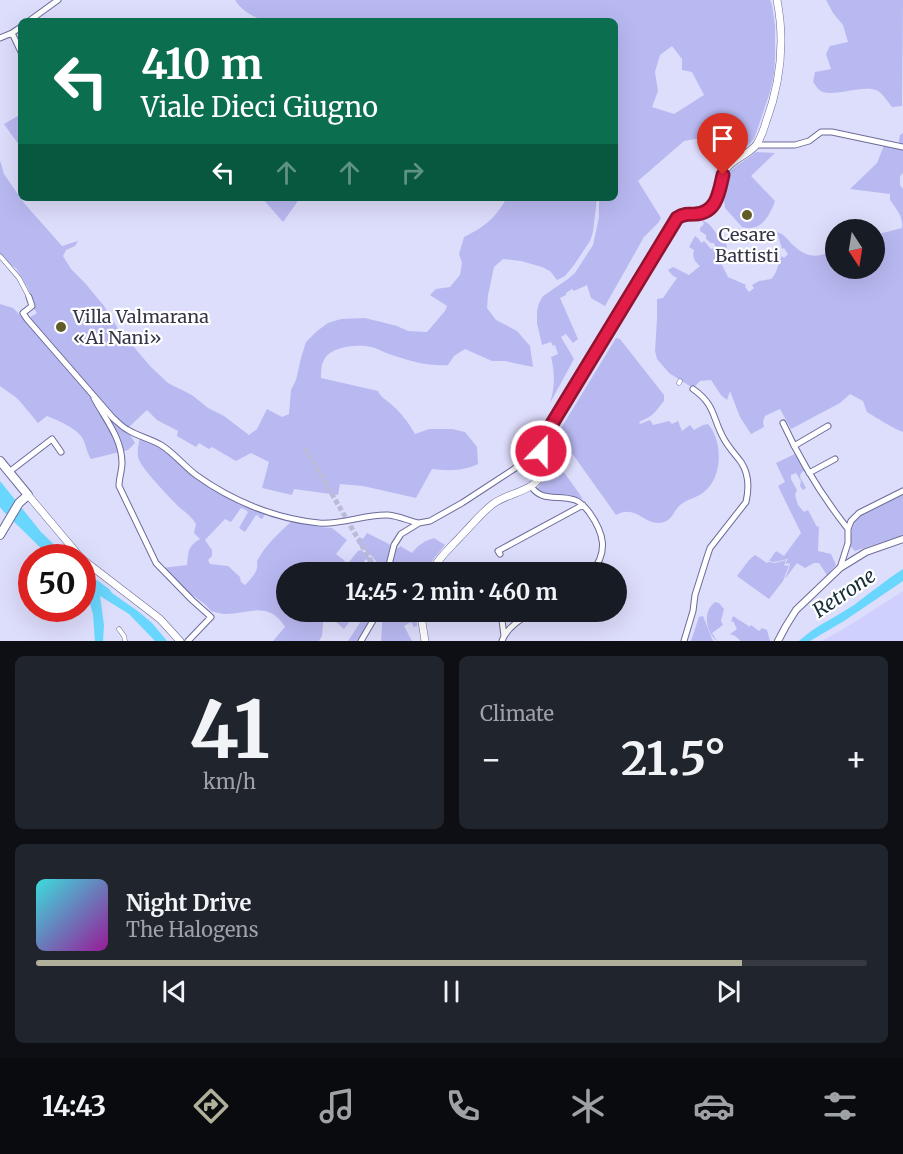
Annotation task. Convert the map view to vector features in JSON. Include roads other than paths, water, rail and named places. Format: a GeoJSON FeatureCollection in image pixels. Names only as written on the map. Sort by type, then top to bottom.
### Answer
{"type":"FeatureCollection","features":[{"type":"Feature","properties":{"kind":"main road"},"geometry":{"type":"LineString","coordinates":[[437,562],[493,504],[531,486],[538,479],[543,471],[542,440],[677,218],[686,214],[699,214],[712,208],[718,196],[723,175],[730,164],[756,145],[772,106],[779,73],[780,28],[777,0]]}},
{"type":"Feature","properties":{"kind":"main road"},"geometry":{"type":"LineString","coordinates":[[0,461],[70,544]]}},
{"type":"Feature","properties":{"kind":"main road"},"geometry":{"type":"LineString","coordinates":[[1,532],[19,503],[28,495]]}},
{"type":"Feature","properties":{"kind":"main road"},"geometry":{"type":"LineString","coordinates":[[96,569],[160,619],[180,641]]}},
{"type":"Feature","properties":{"kind":"main road"},"geometry":{"type":"LineString","coordinates":[[422,622],[425,641]]}},
{"type":"Feature","properties":{"kind":"street"},"geometry":{"type":"LineString","coordinates":[[33,18],[57,0]]}},
{"type":"Feature","properties":{"kind":"street"},"geometry":{"type":"LineString","coordinates":[[0,38],[18,29]]}},
{"type":"Feature","properties":{"kind":"street"},"geometry":{"type":"LineString","coordinates":[[12,33],[18,46]]}},
{"type":"Feature","properties":{"kind":"street"},"geometry":{"type":"LineString","coordinates":[[756,145],[795,145],[809,141],[821,132],[832,132],[903,147]]}},
{"type":"Feature","properties":{"kind":"street"},"geometry":{"type":"LineString","coordinates":[[0,256],[19,278],[29,297],[32,306],[23,314],[113,418],[129,431],[163,446],[190,471],[219,490],[278,515],[322,524],[390,515],[419,523]]}},
{"type":"Feature","properties":{"kind":"street"},"geometry":{"type":"LineString","coordinates":[[684,641],[710,548],[746,502],[748,494],[746,471],[723,437],[712,408],[693,389]]}},
{"type":"Feature","properties":{"kind":"street"},"geometry":{"type":"LineString","coordinates":[[91,391],[116,435],[122,464],[119,486],[153,556],[161,569],[211,617],[188,641]]}},
{"type":"Feature","properties":{"kind":"street"},"geometry":{"type":"LineString","coordinates":[[783,423],[826,501],[848,529]]}},
{"type":"Feature","properties":{"kind":"street"},"geometry":{"type":"LineString","coordinates":[[794,446],[828,426]]}},
{"type":"Feature","properties":{"kind":"street"},"geometry":{"type":"LineString","coordinates":[[9,471],[52,439],[61,452]]}},
{"type":"Feature","properties":{"kind":"street"},"geometry":{"type":"LineString","coordinates":[[390,562],[394,546],[401,534],[462,503],[514,469],[534,452],[541,451]]}},
{"type":"Feature","properties":{"kind":"street"},"geometry":{"type":"LineString","coordinates":[[809,473],[835,459]]}},
{"type":"Feature","properties":{"kind":"street"},"geometry":{"type":"LineString","coordinates":[[531,486],[535,493],[541,496],[576,500],[583,505],[598,525],[602,537],[599,562]]}},
{"type":"Feature","properties":{"kind":"street"},"geometry":{"type":"LineString","coordinates":[[840,567],[848,543],[848,529],[851,521],[859,513],[903,491]]}},
{"type":"Feature","properties":{"kind":"street"},"geometry":{"type":"LineString","coordinates":[[500,554],[498,551],[583,505]]}},
{"type":"Feature","properties":{"kind":"street"},"geometry":{"type":"LineString","coordinates":[[778,641],[796,610],[840,567],[866,552],[903,540]]}},
{"type":"Feature","properties":{"kind":"street"},"geometry":{"type":"LineString","coordinates":[[361,641],[372,622]]}},
{"type":"Feature","properties":{"kind":"street"},"geometry":{"type":"LineString","coordinates":[[502,622],[503,638]]}},
{"type":"Feature","properties":{"kind":"street"},"geometry":{"type":"LineString","coordinates":[[503,638],[516,622]]}},
{"type":"Feature","properties":{"kind":"street"},"geometry":{"type":"LineString","coordinates":[[119,629],[125,641]]}},
{"type":"Feature","properties":{"kind":"tunnel"},"geometry":{"type":"LineString","coordinates":[[305,448],[372,562]]}},
{"type":"Feature","properties":{"kind":"place","name":"Cesare Battisti"},"geometry":{"type":"Point","coordinates":[747,215]}},
{"type":"Feature","properties":{"kind":"place","name":"Villa Valmarana «Ai Nani»"},"geometry":{"type":"Point","coordinates":[61,327]}},
{"type":"Feature","properties":{"kind":"water label","name":"Retrone"},"geometry":{"type":"Point","coordinates":[844,593]}}]}
